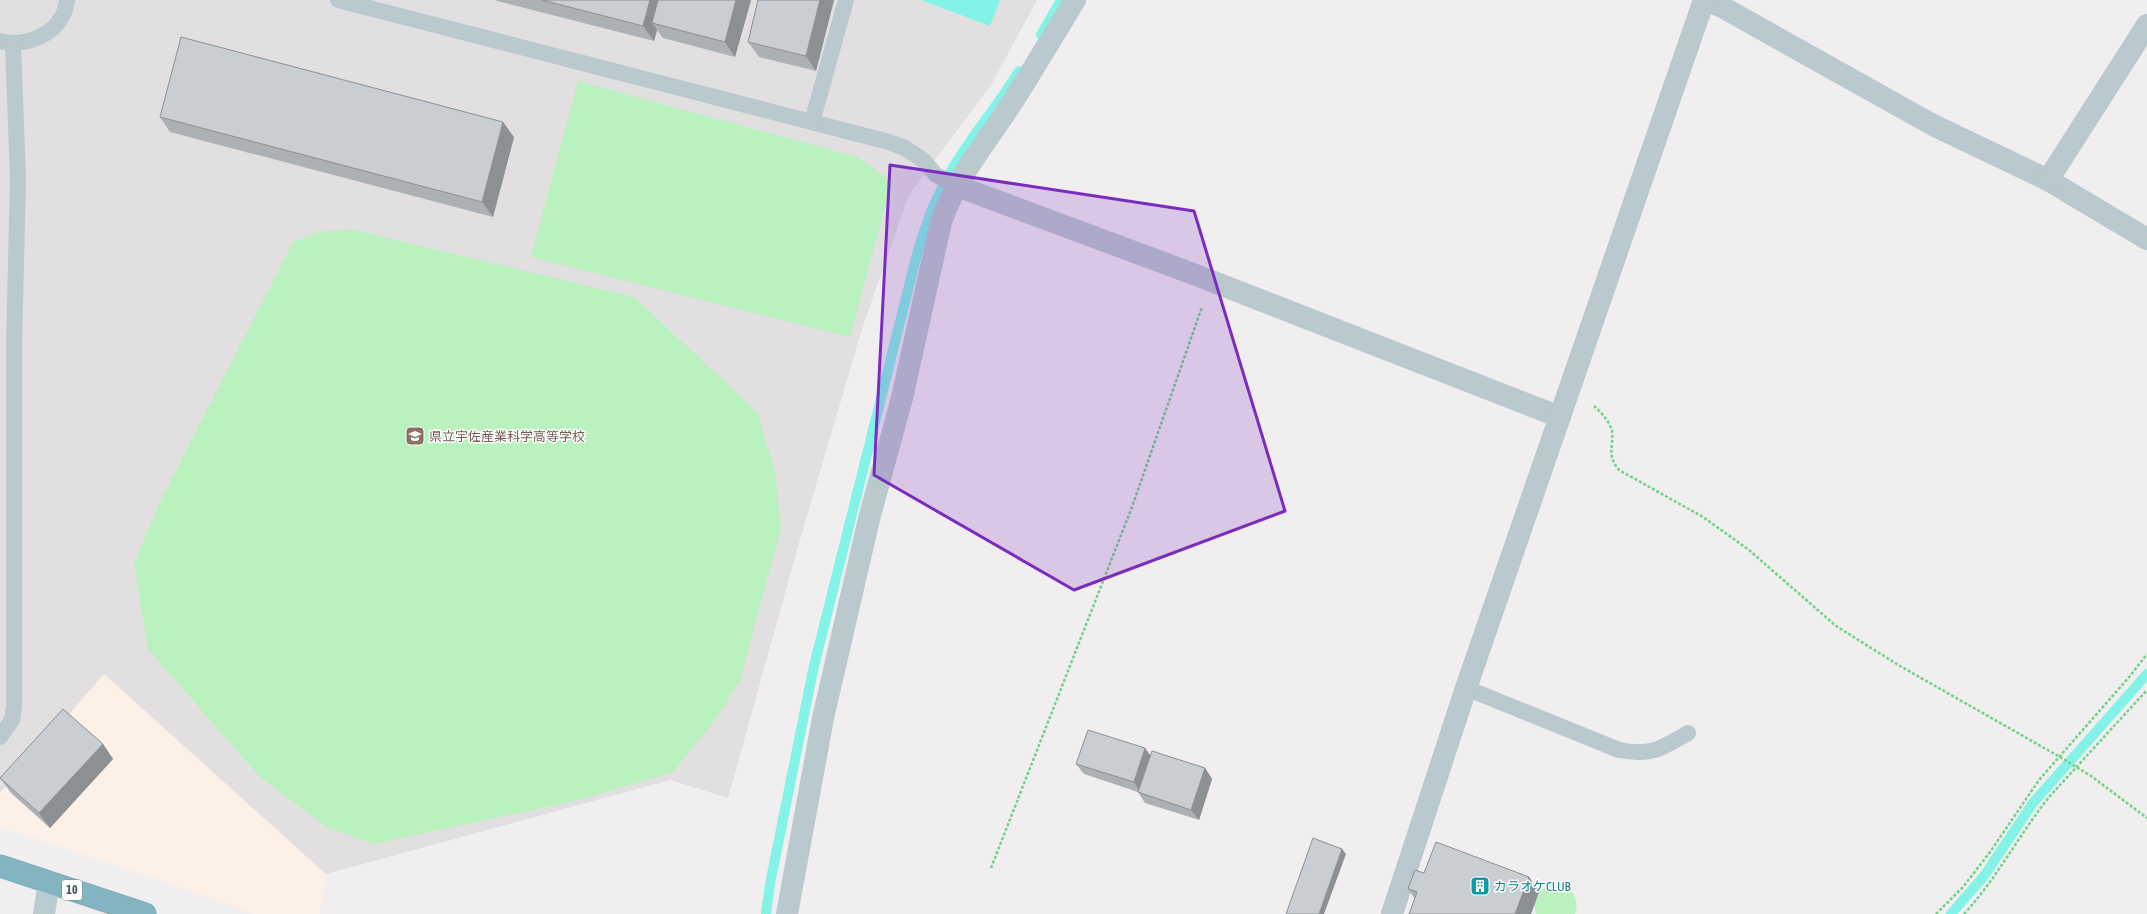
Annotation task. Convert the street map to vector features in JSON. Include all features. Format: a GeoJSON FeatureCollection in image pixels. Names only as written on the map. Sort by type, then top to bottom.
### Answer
{"type":"FeatureCollection","features":[{"type":"Feature","properties":{"kind":"highway","name":"10"},"geometry":{"type":"LineString","coordinates":[[0,866],[145,914]]}},
{"type":"Feature","properties":{"kind":"street"},"geometry":{"type":"LineString","coordinates":[[787,914],[823,718],[867,527],[902,398],[936,241],[948,201],[1013,102],[1075,0]]}},
{"type":"Feature","properties":{"kind":"street"},"geometry":{"type":"LineString","coordinates":[[1392,914],[1466,688],[1705,0],[1722,7],[1933,125],[2048,180],[2147,239]]}},
{"type":"Feature","properties":{"kind":"street"},"geometry":{"type":"LineString","coordinates":[[2048,180],[2147,25]]}},
{"type":"Feature","properties":{"kind":"street"},"geometry":{"type":"LineString","coordinates":[[957,186],[1211,280],[1560,417]]}},
{"type":"Feature","properties":{"kind":"street"},"geometry":{"type":"LineString","coordinates":[[44,914],[49,882]]}},
{"type":"Feature","properties":{"kind":"lane"},"geometry":{"type":"LineString","coordinates":[[0,737],[12,720],[14,706],[14,347],[18,179],[6,42],[30,42],[48,33],[60,19],[67,0]]}},
{"type":"Feature","properties":{"kind":"lane"},"geometry":{"type":"LineString","coordinates":[[338,0],[889,142],[905,148],[923,160],[936,174],[957,186]]}},
{"type":"Feature","properties":{"kind":"lane"},"geometry":{"type":"LineString","coordinates":[[812,122],[846,0]]}},
{"type":"Feature","properties":{"kind":"lane"},"geometry":{"type":"LineString","coordinates":[[1466,688],[1619,750],[1638,753],[1650,752],[1667,746],[1688,733]]}},
{"type":"Feature","properties":{"kind":"path"},"geometry":{"type":"LineString","coordinates":[[991,868],[1132,507],[1211,280]]}},
{"type":"Feature","properties":{"kind":"path"},"geometry":{"type":"LineString","coordinates":[[1568,393],[1595,406],[1606,418],[1612,431],[1610,454],[1613,463],[1619,470],[1703,517],[1749,550],[1830,621],[1862,643],[2077,767],[2147,818]]}},
{"type":"Feature","properties":{"kind":"path"},"geometry":{"type":"LineString","coordinates":[[1936,914],[1963,887],[1990,852],[2027,796],[2130,676],[2147,654]]}},
{"type":"Feature","properties":{"kind":"path"},"geometry":{"type":"LineString","coordinates":[[1964,914],[1994,878],[2036,813],[2147,690]]}},
{"type":"Feature","properties":{"kind":"highlighted area"},"geometry":{"type":"Polygon","coordinates":[[[890,165],[1194,211],[1285,511],[1074,590],[874,475],[890,165]]]}},
{"type":"Feature","properties":{"kind":"shaded area","name":"県立宇佐産業科学高等学校"},"geometry":{"type":"Polygon","coordinates":[[[0,0],[1037,0],[991,85],[909,195],[862,329],[799,543],[728,798],[670,780],[326,874],[104,674],[0,793],[0,0]]]}},
{"type":"Feature","properties":{"kind":"shaded area"},"geometry":{"type":"Polygon","coordinates":[[[104,674],[326,874],[320,914],[253,914],[151,877],[0,827],[0,793],[104,674]]]}},
{"type":"Feature","properties":{"kind":"green space"},"geometry":{"type":"Polygon","coordinates":[[[578,81],[857,157],[892,181],[850,337],[531,257],[578,81]]]}},
{"type":"Feature","properties":{"kind":"green space"},"geometry":{"type":"Polygon","coordinates":[[[354,230],[634,297],[757,412],[775,471],[781,528],[740,680],[716,719],[673,772],[579,800],[374,844],[327,827],[261,778],[148,649],[134,563],[161,500],[293,242],[321,231],[354,230]]]}},
{"type":"Feature","properties":{"kind":"green space"},"geometry":{"type":"Polygon","coordinates":[[[1557,884],[1567,888],[1574,894],[1576,903],[1575,914],[1536,914],[1535,903],[1539,893],[1546,887],[1557,884]]]}},
{"type":"Feature","properties":{"kind":"water"},"geometry":{"type":"Polygon","coordinates":[[[921,0],[1000,0],[990,26],[921,0]]]}},
{"type":"Feature","properties":{"kind":"building"},"geometry":{"type":"Polygon","coordinates":[[[542,0],[650,0],[643,26],[542,0]]]}},
{"type":"Feature","properties":{"kind":"building"},"geometry":{"type":"Polygon","coordinates":[[[658,0],[736,0],[725,42],[652,23],[658,0]]]}},
{"type":"Feature","properties":{"kind":"building"},"geometry":{"type":"Polygon","coordinates":[[[758,0],[820,0],[806,56],[748,42],[758,0]]]}},
{"type":"Feature","properties":{"kind":"building"},"geometry":{"type":"Polygon","coordinates":[[[181,37],[503,122],[482,202],[160,117],[181,37]]]}},
{"type":"Feature","properties":{"kind":"building"},"geometry":{"type":"Polygon","coordinates":[[[63,709],[103,744],[39,813],[0,778],[63,709]]]}},
{"type":"Feature","properties":{"kind":"building"},"geometry":{"type":"Polygon","coordinates":[[[1088,730],[1145,748],[1134,782],[1076,764],[1088,730]]]}},
{"type":"Feature","properties":{"kind":"building"},"geometry":{"type":"Polygon","coordinates":[[[1152,751],[1205,768],[1191,810],[1138,792],[1152,751]]]}},
{"type":"Feature","properties":{"kind":"building"},"geometry":{"type":"Polygon","coordinates":[[[1313,838],[1342,849],[1319,914],[1286,914],[1313,838]]]}},
{"type":"Feature","properties":{"kind":"building","name":"カラオケCLUB"},"geometry":{"type":"Polygon","coordinates":[[[1436,842],[1529,877],[1515,914],[1409,914],[1417,892],[1408,889],[1415,870],[1424,873],[1436,842]]]}},
{"type":"Feature","properties":{"kind":"waterway"},"geometry":{"type":"LineString","coordinates":[[1041,35],[1061,0]]}},
{"type":"Feature","properties":{"kind":"waterway"},"geometry":{"type":"LineString","coordinates":[[766,914],[770,884],[813,670],[921,241],[932,208],[948,176],[1019,71]]}},
{"type":"Feature","properties":{"kind":"waterway"},"geometry":{"type":"LineString","coordinates":[[1951,914],[1984,876],[2033,803],[2147,674]]}},
{"type":"Feature","properties":{"kind":"place","name":"県立宇佐産業科学高等学校"},"geometry":{"type":"Point","coordinates":[415,436]}},
{"type":"Feature","properties":{"kind":"place","name":"カラオケCLUB"},"geometry":{"type":"Point","coordinates":[1480,886]}}]}
